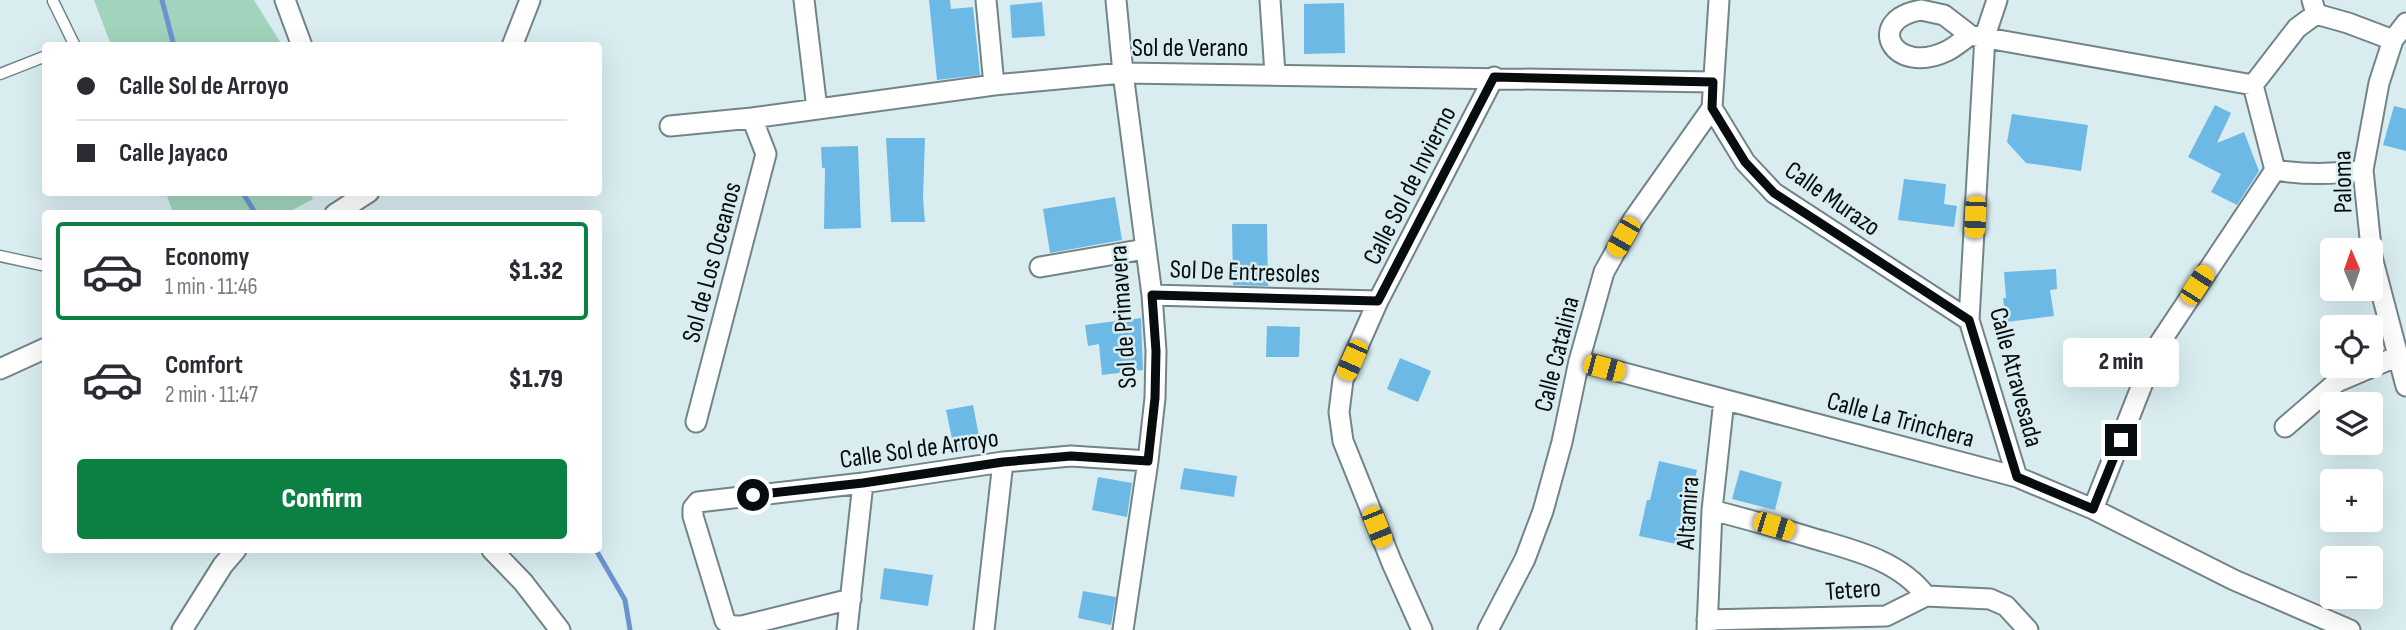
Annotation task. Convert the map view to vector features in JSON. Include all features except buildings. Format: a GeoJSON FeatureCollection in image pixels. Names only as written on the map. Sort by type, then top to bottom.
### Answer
{"type":"FeatureCollection","features":[{"type":"Feature","properties":{"kind":"street"},"geometry":{"type":"LineString","coordinates":[[285,0],[301,42]]}},
{"type":"Feature","properties":{"kind":"street"},"geometry":{"type":"LineString","coordinates":[[514,42],[530,0]]}},
{"type":"Feature","properties":{"kind":"street"},"geometry":{"type":"LineString","coordinates":[[804,0],[817,109]]}},
{"type":"Feature","properties":{"kind":"street"},"geometry":{"type":"LineString","coordinates":[[986,0],[994,85]]}},
{"type":"Feature","properties":{"kind":"street","name":"Sol de Primavera"},"geometry":{"type":"LineString","coordinates":[[1116,0],[1152,295],[1156,351],[1155,398],[1148,461],[1123,630]]}},
{"type":"Feature","properties":{"kind":"street"},"geometry":{"type":"LineString","coordinates":[[1270,0],[1275,74]]}},
{"type":"Feature","properties":{"kind":"street"},"geometry":{"type":"LineString","coordinates":[[1712,108],[1719,0]]}},
{"type":"Feature","properties":{"kind":"street","name":"Calle Atravesada"},"geometry":{"type":"LineString","coordinates":[[1997,0],[1977,36],[1969,320],[2017,477]]}},
{"type":"Feature","properties":{"kind":"street"},"geometry":{"type":"LineString","coordinates":[[2253,85],[2314,7],[2393,40]]}},
{"type":"Feature","properties":{"kind":"street","name":"Paloma"},"geometry":{"type":"LineString","coordinates":[[2406,23],[2393,40],[2379,83],[2363,170],[2372,257],[2406,386]]}},
{"type":"Feature","properties":{"kind":"street"},"geometry":{"type":"LineString","coordinates":[[1977,36],[2253,85]]}},
{"type":"Feature","properties":{"kind":"street","name":"Sol de Verano"},"geometry":{"type":"LineString","coordinates":[[670,126],[752,118],[994,85],[1123,73],[1713,82]]}},
{"type":"Feature","properties":{"kind":"street","name":"Calle Sol de Invierno"},"geometry":{"type":"LineString","coordinates":[[1422,630],[1343,441],[1339,412],[1343,380],[1378,301],[1494,77]]}},
{"type":"Feature","properties":{"kind":"street"},"geometry":{"type":"LineString","coordinates":[[2093,509],[2157,347],[2275,170],[2253,85]]}},
{"type":"Feature","properties":{"kind":"street","name":"Calle Murazo"},"geometry":{"type":"LineString","coordinates":[[1712,108],[1745,162],[1774,193],[1969,320]]}},
{"type":"Feature","properties":{"kind":"street","name":"Calle Catalina"},"geometry":{"type":"LineString","coordinates":[[1488,630],[1525,559],[1543,511],[1562,442],[1579,361],[1604,272],[1633,220],[1712,108]]}},
{"type":"Feature","properties":{"kind":"street","name":"Sol de Los Oceanos"},"geometry":{"type":"LineString","coordinates":[[696,422],[766,154],[752,118]]}},
{"type":"Feature","properties":{"kind":"street"},"geometry":{"type":"LineString","coordinates":[[2275,170],[2301,175],[2363,170]]}},
{"type":"Feature","properties":{"kind":"street"},"geometry":{"type":"LineString","coordinates":[[341,210],[361,196]]}},
{"type":"Feature","properties":{"kind":"street"},"geometry":{"type":"LineString","coordinates":[[1040,267],[1145,249]]}},
{"type":"Feature","properties":{"kind":"street","name":"Sol De Entresoles"},"geometry":{"type":"LineString","coordinates":[[1152,295],[1378,301]]}},
{"type":"Feature","properties":{"kind":"street"},"geometry":{"type":"LineString","coordinates":[[0,369],[42,350]]}},
{"type":"Feature","properties":{"kind":"street"},"geometry":{"type":"LineString","coordinates":[[2285,427],[2337,382],[2398,356]]}},
{"type":"Feature","properties":{"kind":"street","name":"Calle La Trinchera"},"geometry":{"type":"LineString","coordinates":[[1579,361],[2017,477],[2093,509],[2234,580],[2350,630]]}},
{"type":"Feature","properties":{"kind":"street","name":"Altamira"},"geometry":{"type":"LineString","coordinates":[[1707,625],[1712,510],[1724,400]]}},
{"type":"Feature","properties":{"kind":"street","name":"Calle Sol de Arroyo"},"geometry":{"type":"LineString","coordinates":[[851,599],[743,626],[732,626],[725,621],[693,516],[693,508],[698,502],[863,483],[1003,462],[1071,456],[1148,461]]}},
{"type":"Feature","properties":{"kind":"street"},"geometry":{"type":"LineString","coordinates":[[984,630],[1003,462]]}},
{"type":"Feature","properties":{"kind":"street"},"geometry":{"type":"LineString","coordinates":[[847,630],[863,483]]}},
{"type":"Feature","properties":{"kind":"street"},"geometry":{"type":"LineString","coordinates":[[1712,510],[1866,554],[1901,571],[1918,585],[1926,596]]}},
{"type":"Feature","properties":{"kind":"street"},"geometry":{"type":"LineString","coordinates":[[182,630],[233,553]]}},
{"type":"Feature","properties":{"kind":"street"},"geometry":{"type":"LineString","coordinates":[[495,553],[523,582],[560,630]]}},
{"type":"Feature","properties":{"kind":"street","name":"Tetero"},"geometry":{"type":"LineString","coordinates":[[1707,625],[1886,616],[1926,596],[1990,599],[2006,606],[2028,630]]}},
{"type":"Feature","properties":{"kind":"lane"},"geometry":{"type":"LineString","coordinates":[[53,1],[72,42]]}},
{"type":"Feature","properties":{"kind":"lane"},"geometry":{"type":"LineString","coordinates":[[0,74],[42,58]]}},
{"type":"Feature","properties":{"kind":"lane"},"geometry":{"type":"LineString","coordinates":[[0,256],[42,265]]}},
{"type":"Feature","properties":{"kind":"green space"},"geometry":{"type":"Polygon","coordinates":[[[94,0],[254,0],[280,42],[110,42],[94,0]]]}},
{"type":"Feature","properties":{"kind":"green space"},"geometry":{"type":"Polygon","coordinates":[[[167,196],[312,196],[313,199],[293,210],[172,210],[167,196]]]}},
{"type":"Feature","properties":{"kind":"waterway"},"geometry":{"type":"LineString","coordinates":[[162,0],[173,42]]}},
{"type":"Feature","properties":{"kind":"waterway"},"geometry":{"type":"LineString","coordinates":[[245,196],[253,210]]}},
{"type":"Feature","properties":{"kind":"waterway"},"geometry":{"type":"LineString","coordinates":[[598,553],[625,600],[630,630]]}},
{"type":"Feature","properties":{"kind":"route"},"geometry":{"type":"LineString","coordinates":[[753,495],[863,483],[1003,462],[1071,456],[1148,461],[1155,398],[1156,351],[1152,295],[1378,301],[1494,77],[1713,82],[1712,108],[1745,162],[1774,193],[1969,320],[2017,477],[2093,509],[2121,440]]}}]}
